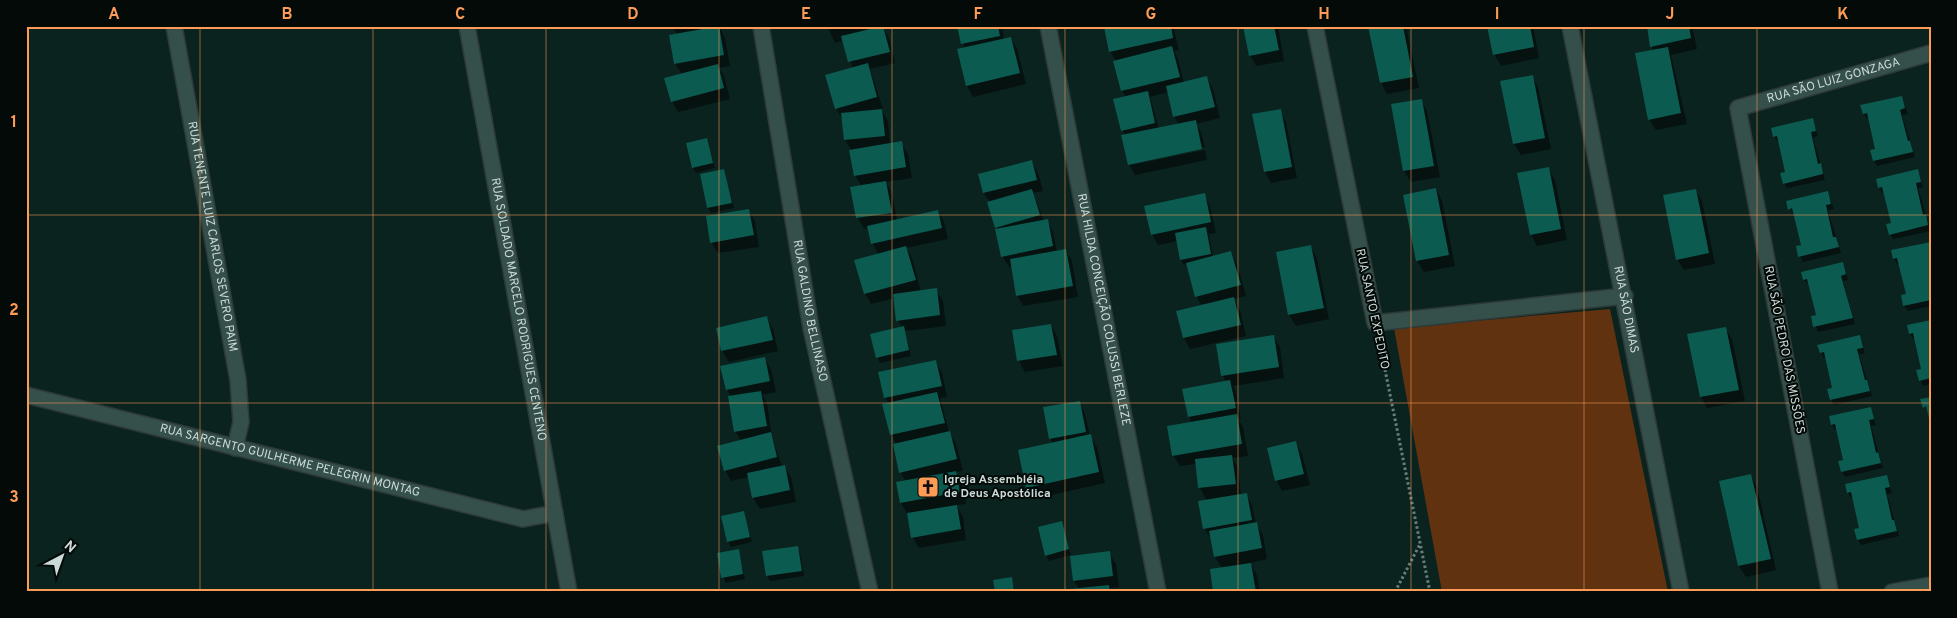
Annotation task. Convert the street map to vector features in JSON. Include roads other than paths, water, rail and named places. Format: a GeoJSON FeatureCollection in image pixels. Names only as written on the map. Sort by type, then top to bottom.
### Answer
{"type":"FeatureCollection","features":[{"type":"Feature","properties":{"kind":"street","name":"RUA TENENTE LUIZ CARLOS SEVERO PAIM"},"geometry":{"type":"LineString","coordinates":[[174,26],[238,380],[240,422],[235,448]]}},
{"type":"Feature","properties":{"kind":"street","name":"RUA SOLDADO MARCELO RODRIGUES CENTENO"},"geometry":{"type":"LineString","coordinates":[[467,26],[569,592]]}},
{"type":"Feature","properties":{"kind":"street","name":"RUA GALDINO BELLINASO"},"geometry":{"type":"LineString","coordinates":[[761,26],[811,328],[870,592]]}},
{"type":"Feature","properties":{"kind":"street","name":"RUA HILDA CONCEIÇÃO COLUSSI BERLEZE"},"geometry":{"type":"LineString","coordinates":[[1048,26],[1158,592]]}},
{"type":"Feature","properties":{"kind":"street","name":"RUA SANTO EXPEDITO"},"geometry":{"type":"LineString","coordinates":[[1315,26],[1375,323],[1625,296]]}},
{"type":"Feature","properties":{"kind":"street","name":"RUA SÃO DIMAS"},"geometry":{"type":"LineString","coordinates":[[1570,26],[1625,296],[1681,592]]}},
{"type":"Feature","properties":{"kind":"street","name":"RUA SÃO LUIZ GONZAGA"},"geometry":{"type":"LineString","coordinates":[[1738,108],[1931,53]]}},
{"type":"Feature","properties":{"kind":"street","name":"RUA SÃO PEDRO DAS MISSÕES"},"geometry":{"type":"LineString","coordinates":[[1738,108],[1830,592]]}},
{"type":"Feature","properties":{"kind":"street","name":"RUA SARGENTO GUILHERME PELEGRIN MONTAG"},"geometry":{"type":"LineString","coordinates":[[26,395],[523,520],[555,513]]}},
{"type":"Feature","properties":{"kind":"street"},"geometry":{"type":"LineString","coordinates":[[1892,592],[1931,585]]}},
{"type":"Feature","properties":{"kind":"place","name":"Igreja Assembléia de Deus Apostólica"},"geometry":{"type":"Point","coordinates":[928,487]}}]}
